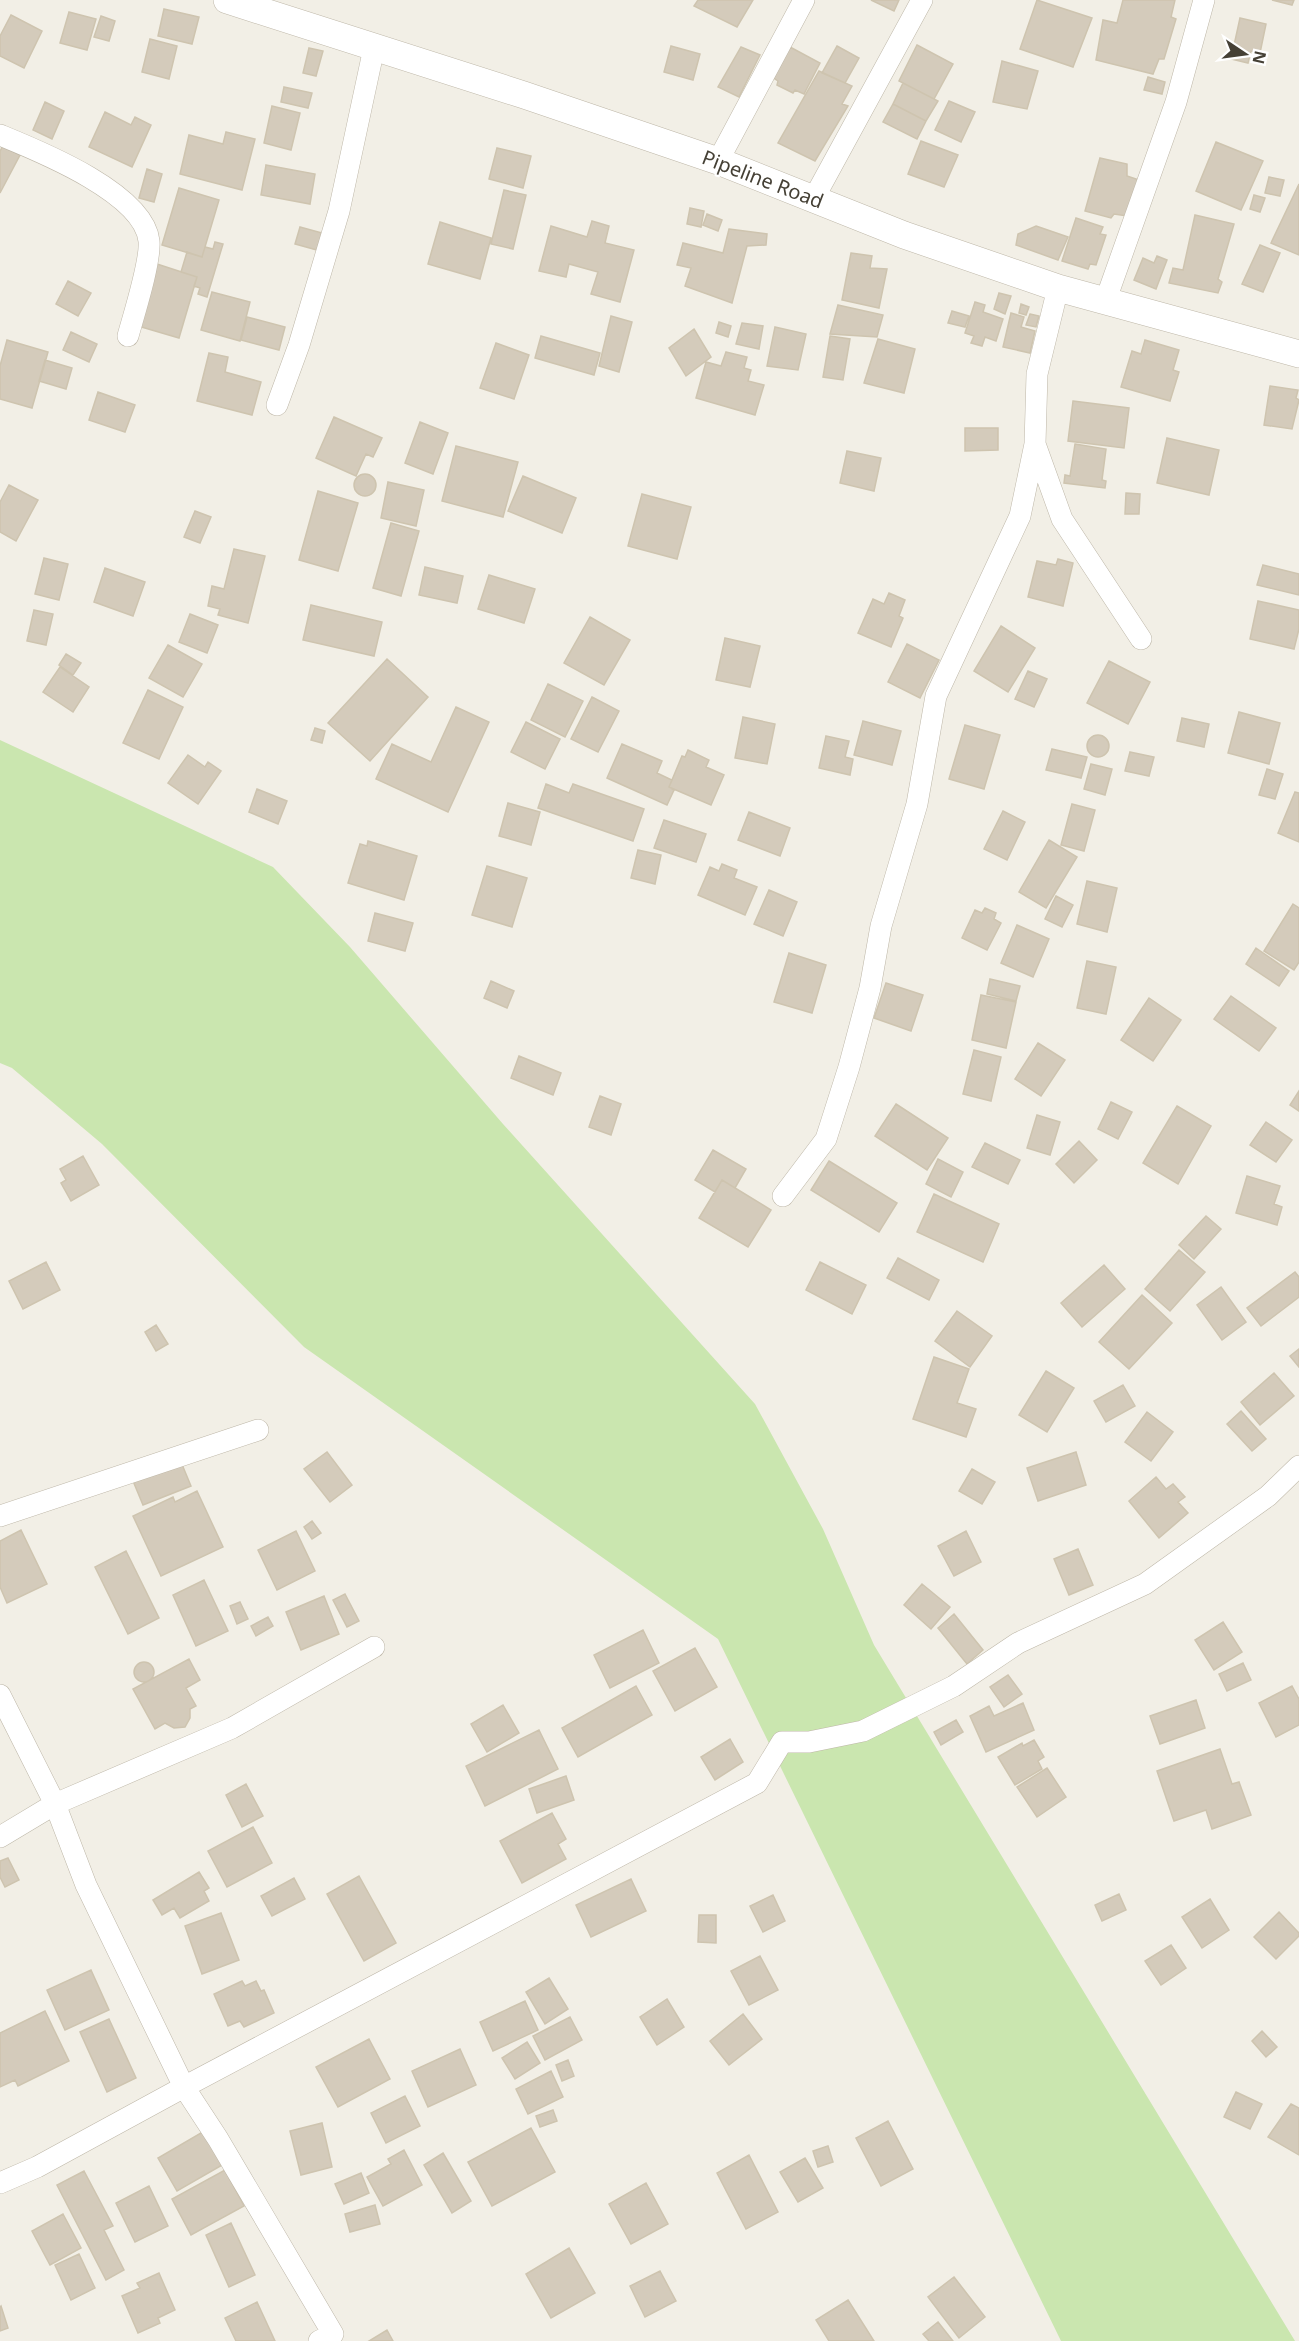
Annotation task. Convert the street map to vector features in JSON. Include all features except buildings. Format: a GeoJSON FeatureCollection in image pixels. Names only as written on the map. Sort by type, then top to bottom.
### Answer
{"type":"FeatureCollection","features":[{"type":"Feature","properties":{"kind":"street","name":"Pipeline Road"},"geometry":{"type":"LineString","coordinates":[[227,0],[718,161],[904,235],[1058,288],[1299,354]]}},
{"type":"Feature","properties":{"kind":"street"},"geometry":{"type":"LineString","coordinates":[[718,161],[804,0]]}},
{"type":"Feature","properties":{"kind":"street"},"geometry":{"type":"LineString","coordinates":[[814,198],[922,0]]}},
{"type":"Feature","properties":{"kind":"street"},"geometry":{"type":"LineString","coordinates":[[1105,302],[1176,102],[1204,0]]}},
{"type":"Feature","properties":{"kind":"street"},"geometry":{"type":"LineString","coordinates":[[277,405],[299,345],[339,211],[374,48]]}},
{"type":"Feature","properties":{"kind":"street"},"geometry":{"type":"LineString","coordinates":[[0,135],[87,174],[118,197],[145,228],[149,242],[146,264],[129,336]]}},
{"type":"Feature","properties":{"kind":"street"},"geometry":{"type":"LineString","coordinates":[[783,1196],[826,1139],[852,1056],[870,988],[881,926],[917,804],[936,696],[1020,516],[1035,444],[1037,374],[1058,288]]}},
{"type":"Feature","properties":{"kind":"street"},"geometry":{"type":"LineString","coordinates":[[1035,444],[1062,519],[1141,639]]}},
{"type":"Feature","properties":{"kind":"street"},"geometry":{"type":"LineString","coordinates":[[0,1516],[258,1430]]}},
{"type":"Feature","properties":{"kind":"street"},"geometry":{"type":"LineString","coordinates":[[0,2183],[37,2167],[184,2086],[757,1783],[782,1742],[809,1742],[863,1731],[954,1686],[1018,1643],[1145,1584],[1268,1496],[1299,1466]]}},
{"type":"Feature","properties":{"kind":"street"},"geometry":{"type":"LineString","coordinates":[[0,1837],[55,1804],[232,1728],[374,1647]]}},
{"type":"Feature","properties":{"kind":"street"},"geometry":{"type":"LineString","coordinates":[[0,1695],[55,1804],[86,1885],[184,2086],[218,2139],[333,2334],[320,2341]]}},
{"type":"Feature","properties":{"kind":"green space"},"geometry":{"type":"Polygon","coordinates":[[[0,740],[273,867],[350,947],[503,1124],[755,1404],[823,1529],[874,1645],[1295,2341],[1061,2341],[718,1639],[304,1347],[102,1144],[12,1068],[0,1063],[0,740]]]}}]}
